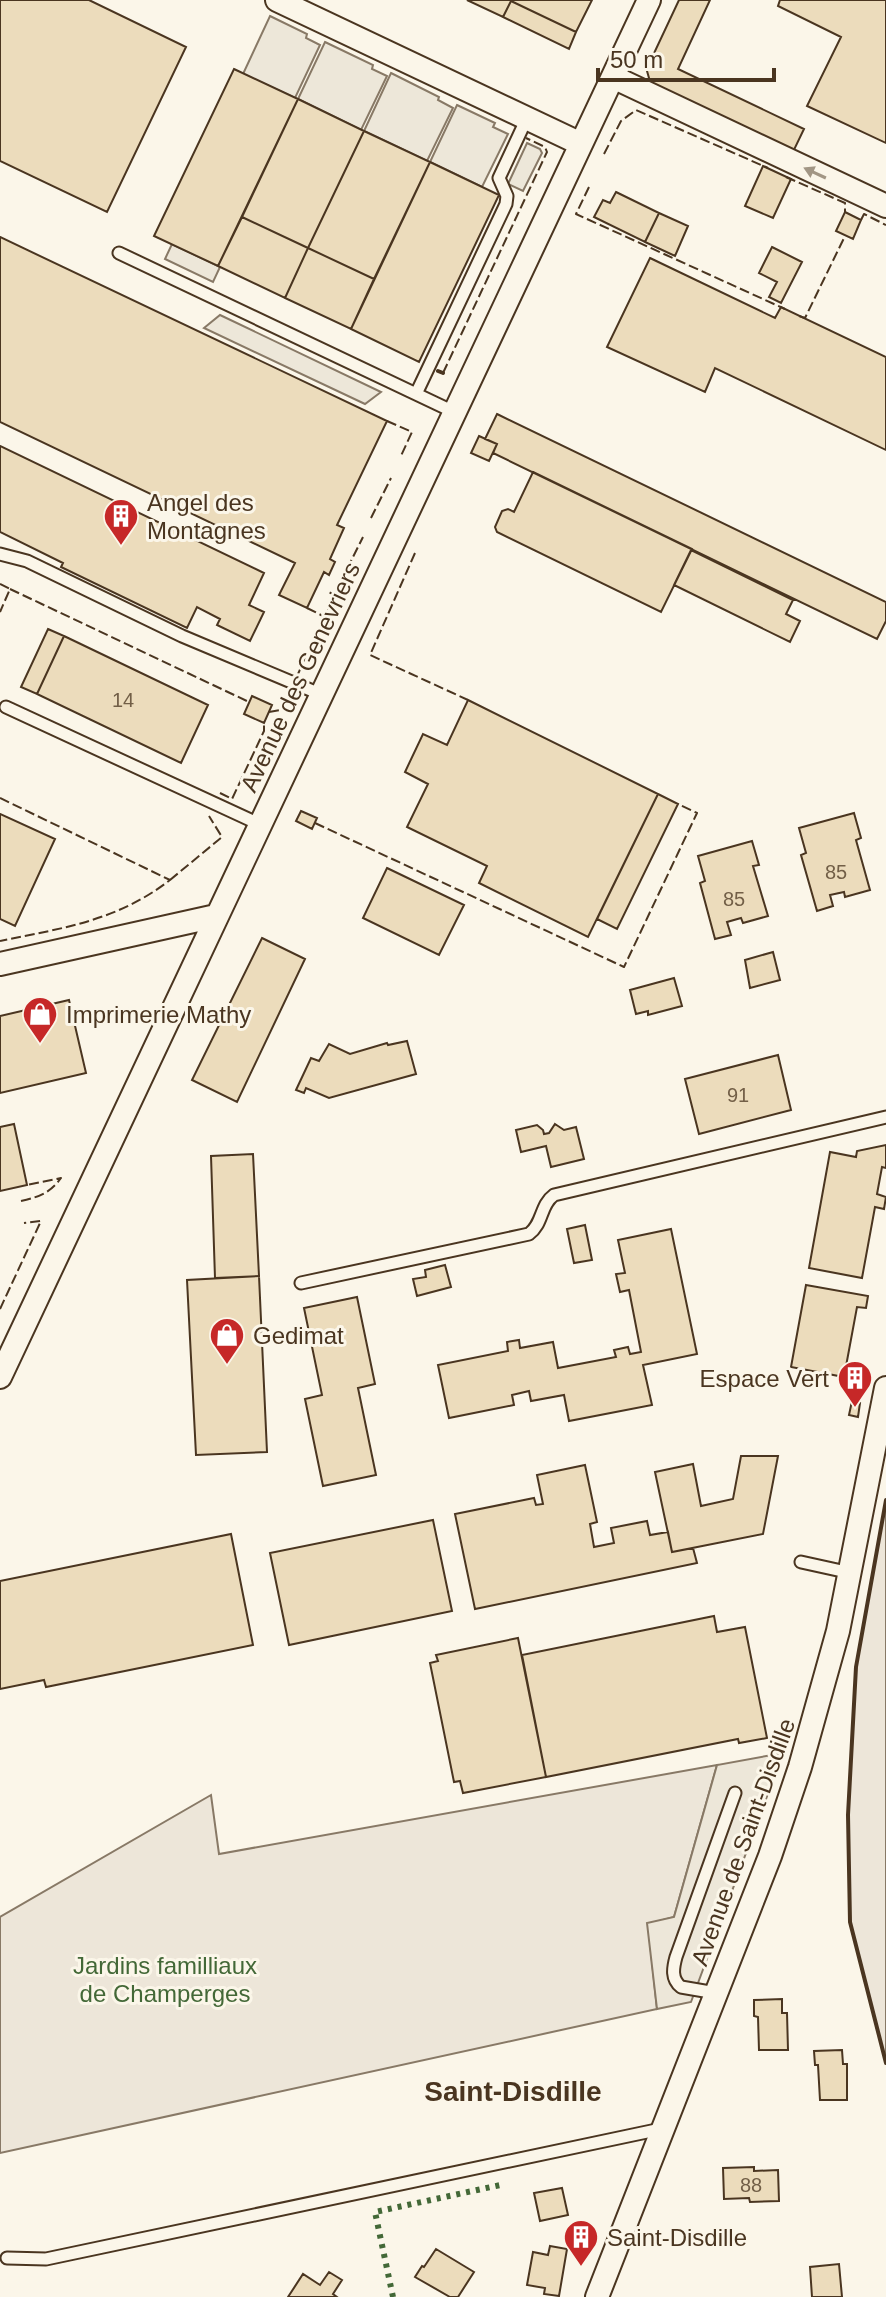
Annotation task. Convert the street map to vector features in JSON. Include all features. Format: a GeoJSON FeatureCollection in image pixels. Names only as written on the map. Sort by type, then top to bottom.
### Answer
{"type":"FeatureCollection","features":[{"type":"Feature","properties":{"kind":"street"},"geometry":{"type":"LineString","coordinates":[[277,0],[581,144]]}},
{"type":"Feature","properties":{"kind":"street","name":"Avenue des Genevriers"},"geometry":{"type":"LineString","coordinates":[[0,1377],[649,0]]}},
{"type":"Feature","properties":{"kind":"street"},"geometry":{"type":"LineString","coordinates":[[613,77],[886,206]]}},
{"type":"Feature","properties":{"kind":"street"},"geometry":{"type":"LineString","coordinates":[[0,964],[216,916]]}},
{"type":"Feature","properties":{"kind":"street","name":"Avenue de Saint-Disdille"},"geometry":{"type":"LineString","coordinates":[[597,2297],[770,1856],[800,1767],[851,1573],[886,1388]]}},
{"type":"Feature","properties":{"kind":"lane"},"geometry":{"type":"LineString","coordinates":[[416,394],[506,204],[507,196],[499,178],[527,118]]}},
{"type":"Feature","properties":{"kind":"lane"},"geometry":{"type":"LineString","coordinates":[[119,253],[454,412]]}},
{"type":"Feature","properties":{"kind":"lane"},"geometry":{"type":"LineString","coordinates":[[0,554],[27,561],[182,636],[320,694]]}},
{"type":"Feature","properties":{"kind":"lane"},"geometry":{"type":"LineString","coordinates":[[6,707],[259,824]]}},
{"type":"Feature","properties":{"kind":"lane"},"geometry":{"type":"LineString","coordinates":[[301,1283],[529,1234],[540,1222],[547,1201],[554,1195],[886,1117]]}},
{"type":"Feature","properties":{"kind":"lane"},"geometry":{"type":"LineString","coordinates":[[801,1562],[851,1573]]}},
{"type":"Feature","properties":{"kind":"lane"},"geometry":{"type":"LineString","coordinates":[[716,1993],[681,1987],[673,1971],[735,1793]]}},
{"type":"Feature","properties":{"kind":"lane"},"geometry":{"type":"LineString","coordinates":[[7,2258],[46,2259],[663,2129]]}},
{"type":"Feature","properties":{"kind":"green space"},"geometry":{"type":"Polygon","coordinates":[[[886,1500],[886,2063],[850,1922],[848,1815],[856,1667],[886,1500]]]}},
{"type":"Feature","properties":{"kind":"green space","name":"Jardins familliaux de Champerges"},"geometry":{"type":"Polygon","coordinates":[[[717,1765],[674,1917],[648,1924],[657,2009],[0,2153],[0,1917],[211,1795],[219,1854],[717,1765]]]}},
{"type":"Feature","properties":{"kind":"shaded area"},"geometry":{"type":"Polygon","coordinates":[[[270,16],[307,34],[306,38],[320,45],[295,98],[243,74],[270,16]]]}},
{"type":"Feature","properties":{"kind":"shaded area"},"geometry":{"type":"Polygon","coordinates":[[[325,42],[373,65],[372,69],[387,76],[361,130],[298,99],[325,42]]]}},
{"type":"Feature","properties":{"kind":"shaded area"},"geometry":{"type":"Polygon","coordinates":[[[391,73],[439,97],[438,100],[453,108],[427,161],[364,131],[391,73]]]}},
{"type":"Feature","properties":{"kind":"shaded area"},"geometry":{"type":"Polygon","coordinates":[[[457,105],[495,123],[493,127],[508,134],[482,187],[430,162],[457,105]]]}},
{"type":"Feature","properties":{"kind":"shaded area"},"geometry":{"type":"Polygon","coordinates":[[[527,143],[542,153],[523,191],[508,184],[527,143]]]}},
{"type":"Feature","properties":{"kind":"shaded area"},"geometry":{"type":"Polygon","coordinates":[[[172,244],[220,267],[213,282],[165,259],[172,244]]]}},
{"type":"Feature","properties":{"kind":"shaded area"},"geometry":{"type":"Polygon","coordinates":[[[220,315],[381,392],[365,404],[204,328],[220,315]]]}},
{"type":"Feature","properties":{"kind":"shaded area"},"geometry":{"type":"Polygon","coordinates":[[[783,1753],[691,2002],[657,2009],[647,1923],[674,1917],[717,1765],[783,1753]]]}},
{"type":"Feature","properties":{"kind":"building"},"geometry":{"type":"Polygon","coordinates":[[[0,0],[89,0],[186,47],[107,212],[0,161],[0,0]]]}},
{"type":"Feature","properties":{"kind":"building"},"geometry":{"type":"Polygon","coordinates":[[[467,0],[592,0],[576,32],[511,1],[503,17],[467,0]]]}},
{"type":"Feature","properties":{"kind":"building"},"geometry":{"type":"Polygon","coordinates":[[[679,0],[710,0],[678,69],[804,129],[792,154],[651,85],[648,66],[679,0]]]}},
{"type":"Feature","properties":{"kind":"building"},"geometry":{"type":"Polygon","coordinates":[[[780,0],[886,0],[886,143],[807,106],[841,37],[778,6],[780,0]]]}},
{"type":"Feature","properties":{"kind":"building"},"geometry":{"type":"Polygon","coordinates":[[[511,1],[576,32],[569,49],[503,17],[511,1]]]}},
{"type":"Feature","properties":{"kind":"building"},"geometry":{"type":"Polygon","coordinates":[[[234,69],[298,99],[218,266],[154,236],[234,69]]]}},
{"type":"Feature","properties":{"kind":"building"},"geometry":{"type":"Polygon","coordinates":[[[298,99],[364,131],[308,248],[242,217],[298,99]]]}},
{"type":"Feature","properties":{"kind":"building"},"geometry":{"type":"Polygon","coordinates":[[[364,131],[430,162],[374,279],[308,248],[364,131]]]}},
{"type":"Feature","properties":{"kind":"building"},"geometry":{"type":"Polygon","coordinates":[[[430,162],[499,195],[419,362],[351,329],[430,162]]]}},
{"type":"Feature","properties":{"kind":"building"},"geometry":{"type":"Polygon","coordinates":[[[763,166],[791,179],[773,218],[745,206],[763,166]]]}},
{"type":"Feature","properties":{"kind":"building"},"geometry":{"type":"Polygon","coordinates":[[[616,192],[659,213],[645,242],[594,217],[603,200],[610,203],[616,192]]]}},
{"type":"Feature","properties":{"kind":"building"},"geometry":{"type":"Polygon","coordinates":[[[845,212],[861,220],[853,239],[836,231],[845,212]]]}},
{"type":"Feature","properties":{"kind":"building"},"geometry":{"type":"Polygon","coordinates":[[[659,213],[688,226],[675,256],[645,242],[659,213]]]}},
{"type":"Feature","properties":{"kind":"building"},"geometry":{"type":"Polygon","coordinates":[[[242,217],[308,248],[285,298],[218,266],[242,217]]]}},
{"type":"Feature","properties":{"kind":"building"},"geometry":{"type":"Polygon","coordinates":[[[0,237],[387,421],[337,525],[344,528],[330,559],[335,562],[329,575],[324,572],[307,608],[279,595],[295,563],[0,422],[0,237]]]}},
{"type":"Feature","properties":{"kind":"building"},"geometry":{"type":"Polygon","coordinates":[[[772,247],[802,262],[781,303],[769,297],[777,282],[759,273],[772,247]]]}},
{"type":"Feature","properties":{"kind":"building"},"geometry":{"type":"Polygon","coordinates":[[[308,248],[374,279],[351,329],[285,298],[308,248]]]}},
{"type":"Feature","properties":{"kind":"building"},"geometry":{"type":"Polygon","coordinates":[[[650,258],[775,318],[781,307],[886,357],[886,450],[715,368],[705,392],[607,347],[650,258]]]}},
{"type":"Feature","properties":{"kind":"building"},"geometry":{"type":"Polygon","coordinates":[[[497,414],[886,602],[886,621],[877,639],[493,453],[497,444],[485,439],[497,414]]]}},
{"type":"Feature","properties":{"kind":"building"},"geometry":{"type":"Polygon","coordinates":[[[479,436],[497,444],[489,461],[471,453],[479,436]]]}},
{"type":"Feature","properties":{"kind":"building","name":"Angel des Montagnes"},"geometry":{"type":"Polygon","coordinates":[[[0,446],[264,573],[249,605],[264,612],[250,641],[217,625],[220,619],[197,607],[187,628],[61,567],[63,563],[0,532],[0,446]]]}},
{"type":"Feature","properties":{"kind":"building"},"geometry":{"type":"Polygon","coordinates":[[[533,472],[692,549],[661,612],[497,532],[495,527],[502,511],[508,509],[514,512],[533,472]]]}},
{"type":"Feature","properties":{"kind":"building"},"geometry":{"type":"Polygon","coordinates":[[[691,550],[793,600],[786,614],[800,621],[790,642],[674,585],[691,550]]]}},
{"type":"Feature","properties":{"kind":"building"},"geometry":{"type":"Polygon","coordinates":[[[48,629],[64,636],[37,694],[21,687],[48,629]]]}},
{"type":"Feature","properties":{"kind":"building"},"geometry":{"type":"Polygon","coordinates":[[[64,636],[208,705],[181,763],[37,694],[64,636]]]}},
{"type":"Feature","properties":{"kind":"building"},"geometry":{"type":"Polygon","coordinates":[[[252,696],[272,705],[264,723],[244,714],[252,696]]]}},
{"type":"Feature","properties":{"kind":"building"},"geometry":{"type":"Polygon","coordinates":[[[468,700],[658,794],[588,937],[479,883],[487,866],[407,827],[428,784],[405,772],[423,734],[447,745],[468,700]]]}},
{"type":"Feature","properties":{"kind":"building"},"geometry":{"type":"Polygon","coordinates":[[[658,794],[678,804],[617,929],[597,919],[658,794]]]}},
{"type":"Feature","properties":{"kind":"building"},"geometry":{"type":"Polygon","coordinates":[[[301,811],[317,818],[312,829],[296,821],[301,811]]]}},
{"type":"Feature","properties":{"kind":"building"},"geometry":{"type":"Polygon","coordinates":[[[854,813],[861,838],[856,840],[870,890],[845,897],[844,892],[830,895],[833,906],[817,911],[801,855],[806,853],[799,828],[854,813]]]}},
{"type":"Feature","properties":{"kind":"building"},"geometry":{"type":"Polygon","coordinates":[[[0,814],[55,839],[15,926],[0,919],[0,814]]]}},
{"type":"Feature","properties":{"kind":"building"},"geometry":{"type":"Polygon","coordinates":[[[752,841],[759,865],[753,866],[768,916],[743,923],[741,918],[727,922],[731,935],[715,939],[700,883],[705,881],[698,856],[752,841]]]}},
{"type":"Feature","properties":{"kind":"building"},"geometry":{"type":"Polygon","coordinates":[[[387,868],[464,905],[439,955],[363,918],[387,868]]]}},
{"type":"Feature","properties":{"kind":"building"},"geometry":{"type":"Polygon","coordinates":[[[262,938],[305,959],[237,1102],[192,1080],[262,938]]]}},
{"type":"Feature","properties":{"kind":"building"},"geometry":{"type":"Polygon","coordinates":[[[773,952],[780,980],[750,988],[745,960],[773,952]]]}},
{"type":"Feature","properties":{"kind":"building"},"geometry":{"type":"Polygon","coordinates":[[[674,978],[682,1006],[648,1015],[648,1011],[636,1014],[630,990],[674,978]]]}},
{"type":"Feature","properties":{"kind":"building","name":"Imprimerie Mathy"},"geometry":{"type":"Polygon","coordinates":[[[69,1000],[86,1073],[0,1093],[0,1016],[69,1000]]]}},
{"type":"Feature","properties":{"kind":"building"},"geometry":{"type":"Polygon","coordinates":[[[407,1041],[416,1074],[329,1098],[306,1088],[304,1093],[296,1090],[311,1058],[319,1061],[329,1044],[350,1054],[387,1043],[407,1041]]]}},
{"type":"Feature","properties":{"kind":"building"},"geometry":{"type":"Polygon","coordinates":[[[778,1055],[791,1110],[699,1134],[685,1079],[778,1055]]]}},
{"type":"Feature","properties":{"kind":"building"},"geometry":{"type":"Polygon","coordinates":[[[14,1124],[27,1185],[0,1191],[0,1127],[14,1124]]]}},
{"type":"Feature","properties":{"kind":"building"},"geometry":{"type":"Polygon","coordinates":[[[555,1124],[564,1130],[576,1127],[584,1159],[551,1167],[546,1146],[521,1152],[516,1130],[537,1125],[544,1134],[549,1133],[555,1124]]]}},
{"type":"Feature","properties":{"kind":"building"},"geometry":{"type":"Polygon","coordinates":[[[886,1145],[886,1168],[882,1167],[877,1194],[886,1197],[884,1209],[875,1207],[862,1278],[809,1268],[830,1152],[856,1157],[857,1151],[886,1145]]]}},
{"type":"Feature","properties":{"kind":"building"},"geometry":{"type":"Polygon","coordinates":[[[253,1154],[259,1276],[215,1278],[211,1156],[253,1154]]]}},
{"type":"Feature","properties":{"kind":"building"},"geometry":{"type":"Polygon","coordinates":[[[585,1225],[592,1260],[574,1263],[567,1229],[585,1225]]]}},
{"type":"Feature","properties":{"kind":"building"},"geometry":{"type":"Polygon","coordinates":[[[671,1229],[697,1354],[643,1365],[652,1405],[569,1421],[564,1395],[531,1401],[529,1391],[512,1395],[514,1405],[449,1418],[438,1365],[508,1351],[507,1342],[519,1340],[520,1348],[553,1342],[558,1368],[616,1357],[614,1350],[628,1347],[630,1354],[641,1352],[629,1290],[620,1292],[616,1274],[625,1273],[618,1240],[671,1229]]]}},
{"type":"Feature","properties":{"kind":"building"},"geometry":{"type":"Polygon","coordinates":[[[445,1265],[451,1287],[417,1296],[413,1279],[426,1277],[425,1270],[445,1265]]]}},
{"type":"Feature","properties":{"kind":"building","name":"Gedimat"},"geometry":{"type":"Polygon","coordinates":[[[259,1276],[267,1452],[196,1455],[187,1280],[259,1276]]]}},
{"type":"Feature","properties":{"kind":"building"},"geometry":{"type":"Polygon","coordinates":[[[806,1285],[868,1296],[866,1308],[857,1307],[844,1377],[791,1367],[806,1285]]]}},
{"type":"Feature","properties":{"kind":"building"},"geometry":{"type":"Polygon","coordinates":[[[357,1297],[375,1384],[358,1388],[376,1475],[323,1486],[305,1399],[322,1395],[304,1308],[357,1297]]]}},
{"type":"Feature","properties":{"kind":"building","name":"Espace Vert"},"geometry":{"type":"Polygon","coordinates":[[[852,1401],[860,1403],[858,1417],[849,1415],[852,1401]]]}},
{"type":"Feature","properties":{"kind":"building"},"geometry":{"type":"Polygon","coordinates":[[[741,1456],[778,1456],[763,1534],[672,1552],[655,1472],[693,1464],[701,1506],[733,1499],[741,1456]]]}},
{"type":"Feature","properties":{"kind":"building"},"geometry":{"type":"Polygon","coordinates":[[[585,1465],[597,1522],[590,1524],[594,1547],[614,1543],[611,1528],[647,1521],[650,1535],[668,1532],[672,1552],[693,1548],[697,1563],[475,1609],[455,1514],[534,1498],[536,1505],[543,1504],[537,1475],[585,1465]]]}},
{"type":"Feature","properties":{"kind":"building"},"geometry":{"type":"Polygon","coordinates":[[[433,1520],[452,1611],[289,1645],[270,1553],[433,1520]]]}},
{"type":"Feature","properties":{"kind":"building"},"geometry":{"type":"Polygon","coordinates":[[[231,1534],[253,1645],[46,1687],[44,1680],[0,1689],[0,1581],[231,1534]]]}},
{"type":"Feature","properties":{"kind":"building"},"geometry":{"type":"Polygon","coordinates":[[[714,1616],[717,1632],[745,1627],[767,1738],[739,1743],[738,1739],[546,1777],[522,1655],[714,1616]]]}},
{"type":"Feature","properties":{"kind":"building"},"geometry":{"type":"Polygon","coordinates":[[[518,1638],[546,1777],[463,1793],[460,1781],[454,1782],[430,1663],[438,1661],[436,1655],[518,1638]]]}},
{"type":"Feature","properties":{"kind":"building"},"geometry":{"type":"Polygon","coordinates":[[[782,1999],[782,2013],[787,2013],[788,2050],[759,2050],[754,2000],[782,1999]]]}},
{"type":"Feature","properties":{"kind":"building"},"geometry":{"type":"Polygon","coordinates":[[[842,2050],[843,2064],[847,2064],[847,2100],[820,2100],[814,2051],[842,2050]]]}},
{"type":"Feature","properties":{"kind":"building"},"geometry":{"type":"Polygon","coordinates":[[[754,2167],[754,2171],[778,2170],[779,2201],[724,2199],[723,2168],[754,2167]]]}},
{"type":"Feature","properties":{"kind":"building"},"geometry":{"type":"Polygon","coordinates":[[[562,2188],[568,2215],[540,2221],[534,2193],[562,2188]]]}},
{"type":"Feature","properties":{"kind":"building"},"geometry":{"type":"Polygon","coordinates":[[[550,2246],[567,2249],[559,2296],[544,2294],[545,2288],[527,2285],[533,2252],[548,2255],[550,2246]]]}},
{"type":"Feature","properties":{"kind":"building"},"geometry":{"type":"Polygon","coordinates":[[[436,2249],[474,2272],[458,2297],[450,2297],[415,2277],[436,2249]]]}},
{"type":"Feature","properties":{"kind":"building"},"geometry":{"type":"Polygon","coordinates":[[[839,2264],[842,2297],[812,2297],[810,2267],[839,2264]]]}},
{"type":"Feature","properties":{"kind":"building"},"geometry":{"type":"Polygon","coordinates":[[[329,2272],[342,2280],[333,2294],[337,2297],[288,2297],[303,2274],[320,2285],[329,2272]]]}},
{"type":"Feature","properties":{"kind":"hedge"},"geometry":{"type":"LineString","coordinates":[[393,2297],[375,2212],[505,2184]]}},
{"type":"Feature","properties":{"kind":"fence"},"geometry":{"type":"LineString","coordinates":[[604,154],[621,121],[636,110],[768,168]]}},
{"type":"Feature","properties":{"kind":"fence"},"geometry":{"type":"LineString","coordinates":[[443,373],[547,152],[545,147],[526,138]]}},
{"type":"Feature","properties":{"kind":"fence"},"geometry":{"type":"LineString","coordinates":[[786,177],[845,203],[845,212]]}},
{"type":"Feature","properties":{"kind":"fence"},"geometry":{"type":"LineString","coordinates":[[589,187],[576,214],[785,309]]}},
{"type":"Feature","properties":{"kind":"fence"},"geometry":{"type":"LineString","coordinates":[[861,220],[864,214],[886,225]]}},
{"type":"Feature","properties":{"kind":"fence"},"geometry":{"type":"LineString","coordinates":[[799,316],[805,318],[845,236]]}},
{"type":"Feature","properties":{"kind":"fence"},"geometry":{"type":"LineString","coordinates":[[387,421],[412,432],[400,458]]}},
{"type":"Feature","properties":{"kind":"fence"},"geometry":{"type":"LineString","coordinates":[[371,518],[391,478]]}},
{"type":"Feature","properties":{"kind":"fence"},"geometry":{"type":"LineString","coordinates":[[347,569],[363,537]]}},
{"type":"Feature","properties":{"kind":"fence"},"geometry":{"type":"LineString","coordinates":[[415,553],[370,655],[468,700]]}},
{"type":"Feature","properties":{"kind":"fence"},"geometry":{"type":"LineString","coordinates":[[325,617],[344,576]]}},
{"type":"Feature","properties":{"kind":"fence"},"geometry":{"type":"LineString","coordinates":[[0,584],[10,589],[0,612]]}},
{"type":"Feature","properties":{"kind":"fence"},"geometry":{"type":"LineString","coordinates":[[10,589],[249,702]]}},
{"type":"Feature","properties":{"kind":"fence"},"geometry":{"type":"LineString","coordinates":[[307,608],[325,617],[323,621]]}},
{"type":"Feature","properties":{"kind":"fence"},"geometry":{"type":"LineString","coordinates":[[298,674],[312,643]]}},
{"type":"Feature","properties":{"kind":"fence"},"geometry":{"type":"LineString","coordinates":[[269,712],[281,710],[289,692]]}},
{"type":"Feature","properties":{"kind":"fence"},"geometry":{"type":"LineString","coordinates":[[220,793],[232,799],[264,731],[264,723]]}},
{"type":"Feature","properties":{"kind":"fence"},"geometry":{"type":"LineString","coordinates":[[0,798],[170,880],[110,914],[68,927],[0,941]]}},
{"type":"Feature","properties":{"kind":"fence"},"geometry":{"type":"LineString","coordinates":[[315,823],[624,967],[697,813],[678,804]]}},
{"type":"Feature","properties":{"kind":"fence"},"geometry":{"type":"LineString","coordinates":[[170,880],[222,837],[209,816]]}},
{"type":"Feature","properties":{"kind":"fence"},"geometry":{"type":"LineString","coordinates":[[21,1201],[44,1194],[61,1178],[27,1185]]}},
{"type":"Feature","properties":{"kind":"fence"},"geometry":{"type":"LineString","coordinates":[[0,1309],[41,1221],[24,1223]]}},
{"type":"Feature","properties":{"kind":"wall"},"geometry":{"type":"LineString","coordinates":[[438,371],[443,373]]}},
{"type":"Feature","properties":{"kind":"wall"},"geometry":{"type":"LineString","coordinates":[[886,1500],[856,1667],[848,1815],[850,1922],[886,2063]]}},
{"type":"Feature","properties":{"kind":"place","name":"Angel des Montagnes"},"geometry":{"type":"Point","coordinates":[121,547]}},
{"type":"Feature","properties":{"kind":"place","name":"Imprimerie Mathy"},"geometry":{"type":"Point","coordinates":[40,1045]}},
{"type":"Feature","properties":{"kind":"place","name":"Gedimat"},"geometry":{"type":"Point","coordinates":[227,1366]}},
{"type":"Feature","properties":{"kind":"place","name":"Espace Vert"},"geometry":{"type":"Point","coordinates":[855,1409]}},
{"type":"Feature","properties":{"kind":"place","name":"Saint-Disdille"},"geometry":{"type":"Point","coordinates":[581,2268]}},
{"type":"Feature","properties":{"kind":"district","name":"Saint-Disdille"},"geometry":{"type":"Point","coordinates":[513,2091]}}]}
